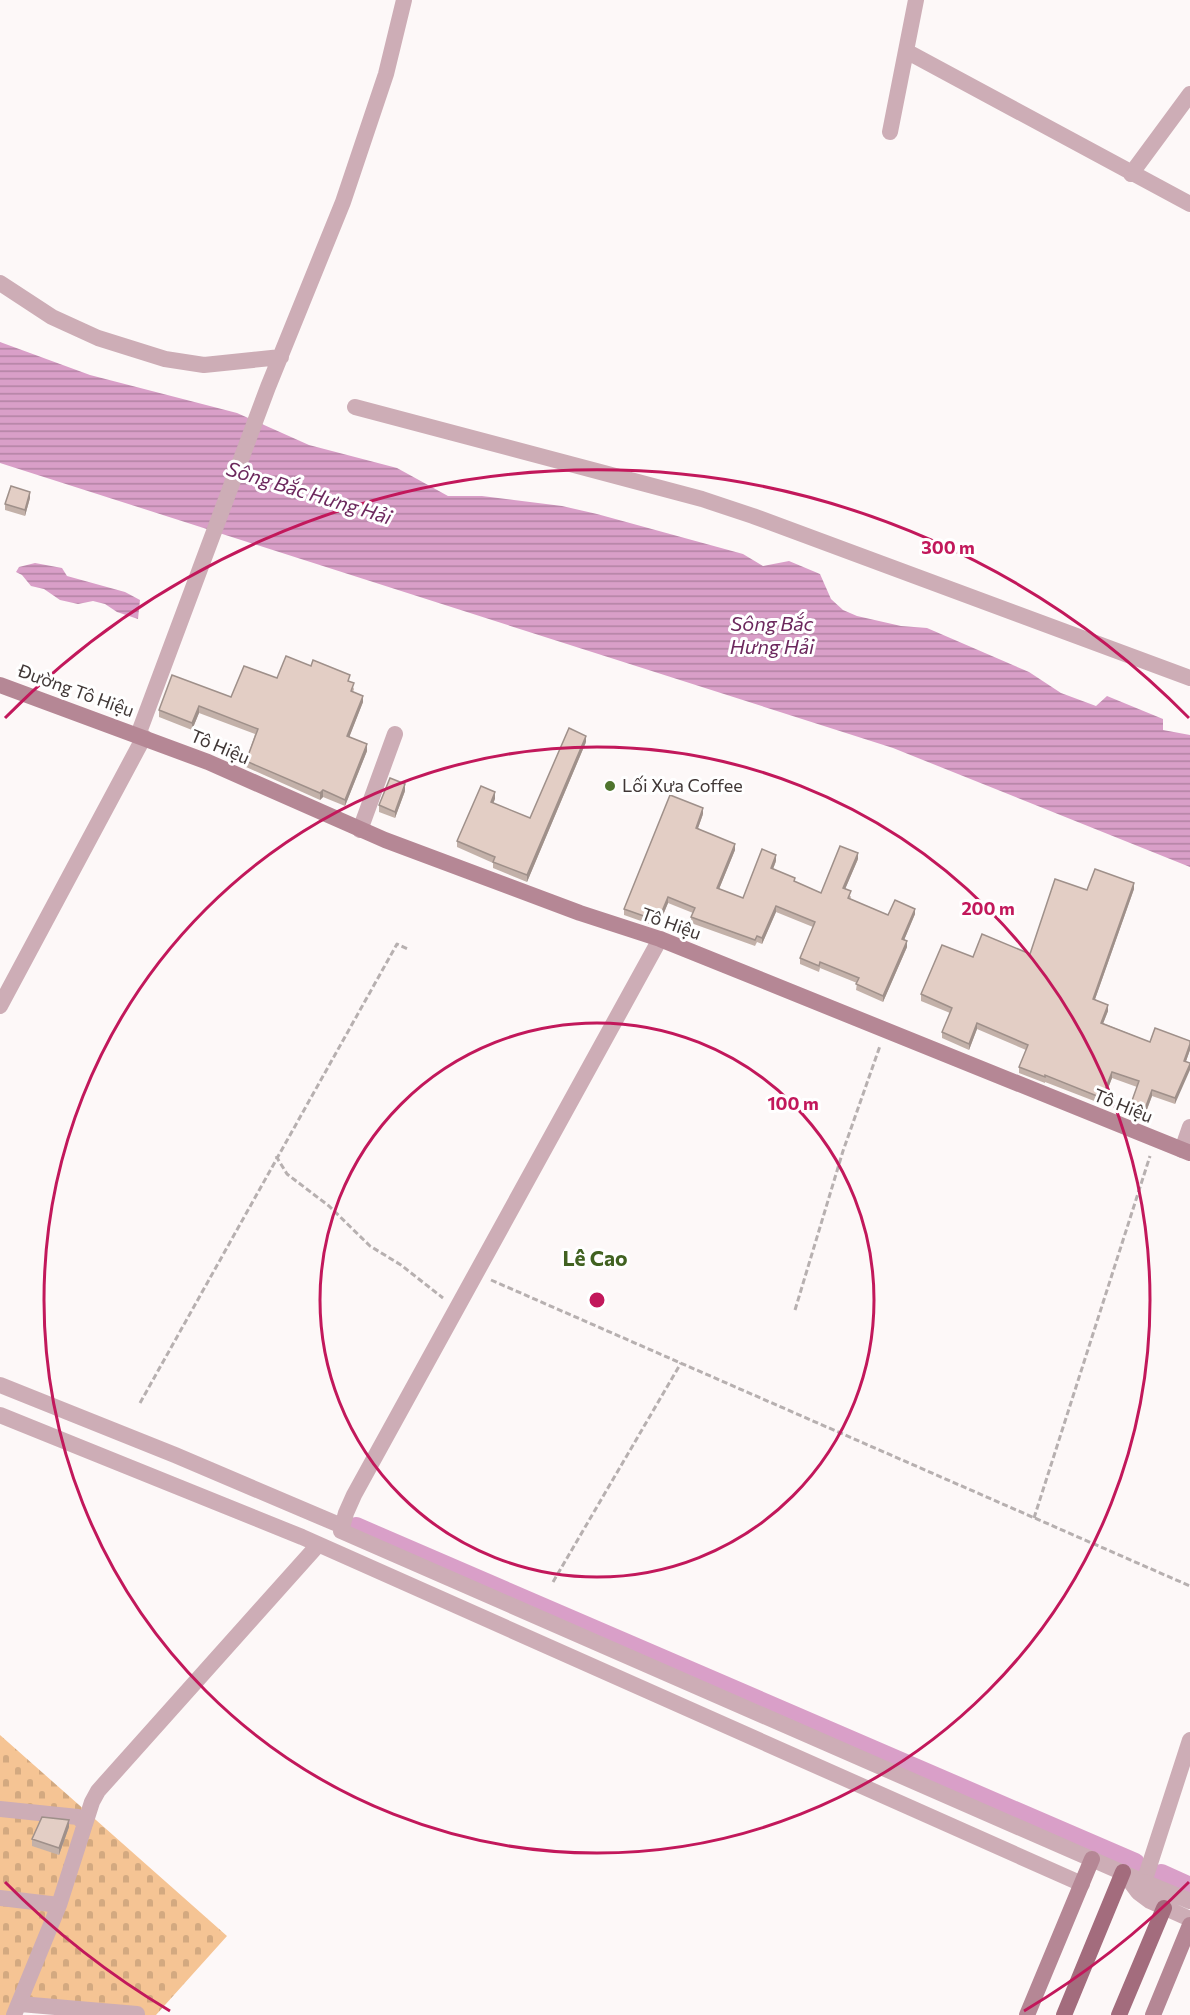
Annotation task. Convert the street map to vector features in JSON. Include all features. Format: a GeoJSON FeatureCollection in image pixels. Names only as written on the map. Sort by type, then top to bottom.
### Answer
{"type":"FeatureCollection","features":[{"type":"Feature","properties":{"kind":"main road","name":"Đường Tô Hiệu"},"geometry":{"type":"LineString","coordinates":[[0,685],[141,736]]}},
{"type":"Feature","properties":{"kind":"main road","name":"Tô Hiệu"},"geometry":{"type":"LineString","coordinates":[[141,736],[208,762],[360,830],[580,913],[660,939],[1186,1151]]}},
{"type":"Feature","properties":{"kind":"main road"},"geometry":{"type":"LineString","coordinates":[[1027,2015],[1092,1859]]}},
{"type":"Feature","properties":{"kind":"main road"},"geometry":{"type":"LineString","coordinates":[[1064,2015],[1123,1872]]}},
{"type":"Feature","properties":{"kind":"main road"},"geometry":{"type":"LineString","coordinates":[[1119,2015],[1164,1908]]}},
{"type":"Feature","properties":{"kind":"main road"},"geometry":{"type":"LineString","coordinates":[[1153,2015],[1190,1925]]}},
{"type":"Feature","properties":{"kind":"street"},"geometry":{"type":"LineString","coordinates":[[0,1006],[141,736],[268,387],[343,202],[386,74],[404,0]]}},
{"type":"Feature","properties":{"kind":"street"},"geometry":{"type":"LineString","coordinates":[[890,132],[916,0]]}},
{"type":"Feature","properties":{"kind":"street"},"geometry":{"type":"LineString","coordinates":[[906,51],[1190,204]]}},
{"type":"Feature","properties":{"kind":"street"},"geometry":{"type":"LineString","coordinates":[[1131,174],[1190,94]]}},
{"type":"Feature","properties":{"kind":"street"},"geometry":{"type":"LineString","coordinates":[[0,283],[52,317],[79,330],[165,359],[204,365],[280,357]]}},
{"type":"Feature","properties":{"kind":"street"},"geometry":{"type":"LineString","coordinates":[[355,407],[702,498],[1190,678]]}},
{"type":"Feature","properties":{"kind":"street"},"geometry":{"type":"LineString","coordinates":[[360,830],[394,734]]}},
{"type":"Feature","properties":{"kind":"street"},"geometry":{"type":"LineString","coordinates":[[660,939],[354,1495],[341,1531],[1190,1901]]}},
{"type":"Feature","properties":{"kind":"street"},"geometry":{"type":"LineString","coordinates":[[1186,1151],[1190,1127]]}},
{"type":"Feature","properties":{"kind":"street"},"geometry":{"type":"LineString","coordinates":[[0,1385],[176,1455],[342,1526]]}},
{"type":"Feature","properties":{"kind":"street"},"geometry":{"type":"LineString","coordinates":[[0,1415],[318,1545],[1082,1884]]}},
{"type":"Feature","properties":{"kind":"street"},"geometry":{"type":"LineString","coordinates":[[347,1558],[356,1538]]}},
{"type":"Feature","properties":{"kind":"street"},"geometry":{"type":"LineString","coordinates":[[137,2014],[17,2010],[59,1905],[98,1791],[318,1545]]}},
{"type":"Feature","properties":{"kind":"street"},"geometry":{"type":"LineString","coordinates":[[1144,1882],[1190,1740]]}},
{"type":"Feature","properties":{"kind":"street"},"geometry":{"type":"LineString","coordinates":[[0,1809],[78,1817],[85,1824]]}},
{"type":"Feature","properties":{"kind":"street"},"geometry":{"type":"LineString","coordinates":[[1123,1872],[1138,1892],[1164,1908],[1190,1919]]}},
{"type":"Feature","properties":{"kind":"street"},"geometry":{"type":"LineString","coordinates":[[0,1898],[59,1905]]}},
{"type":"Feature","properties":{"kind":"path"},"geometry":{"type":"LineString","coordinates":[[140,1403],[397,944],[408,948]]}},
{"type":"Feature","properties":{"kind":"path"},"geometry":{"type":"LineString","coordinates":[[795,1310],[843,1151],[885,1030]]}},
{"type":"Feature","properties":{"kind":"path"},"geometry":{"type":"LineString","coordinates":[[1034,1518],[1155,1140]]}},
{"type":"Feature","properties":{"kind":"path"},"geometry":{"type":"LineString","coordinates":[[277,1157],[287,1174],[329,1206],[370,1246],[401,1265],[456,1308]]}},
{"type":"Feature","properties":{"kind":"path"},"geometry":{"type":"LineString","coordinates":[[478,1268],[491,1280],[1190,1586]]}},
{"type":"Feature","properties":{"kind":"path"},"geometry":{"type":"LineString","coordinates":[[554,1582],[681,1363]]}},
{"type":"Feature","properties":{"kind":"green space"},"geometry":{"type":"Polygon","coordinates":[[[0,1735],[227,1936],[156,2015],[82,2015],[24,2006],[19,2015],[0,2015],[0,1735]]]}},
{"type":"Feature","properties":{"kind":"water","name":"Sông Bắc Hưng Hải"},"geometry":{"type":"Polygon","coordinates":[[[0,342],[90,375],[237,413],[309,445],[397,468],[448,496],[482,496],[562,506],[743,554],[763,566],[789,561],[820,574],[831,599],[843,610],[857,616],[901,626],[927,628],[1029,672],[1061,693],[1096,706],[1107,696],[1163,719],[1163,730],[1190,735],[1190,867],[893,748],[0,463],[0,342]]]}},
{"type":"Feature","properties":{"kind":"water"},"geometry":{"type":"Polygon","coordinates":[[[35,563],[62,568],[67,576],[125,592],[140,600],[138,619],[93,601],[78,604],[60,600],[44,589],[31,586],[22,575],[16,572],[19,567],[35,563]]]}},
{"type":"Feature","properties":{"kind":"building"},"geometry":{"type":"Polygon","coordinates":[[[11,486],[30,492],[25,510],[5,504],[11,486]]]}},
{"type":"Feature","properties":{"kind":"building"},"geometry":{"type":"Polygon","coordinates":[[[286,656],[311,666],[313,660],[350,675],[348,681],[354,683],[351,691],[363,696],[347,736],[367,744],[345,800],[323,790],[320,793],[246,761],[258,729],[199,706],[192,723],[159,710],[172,675],[231,697],[244,666],[277,678],[286,656]]]}},
{"type":"Feature","properties":{"kind":"building"},"geometry":{"type":"Polygon","coordinates":[[[569,728],[586,736],[527,875],[493,862],[495,857],[457,841],[481,786],[495,792],[491,802],[530,818],[569,728]]]}},
{"type":"Feature","properties":{"kind":"building"},"geometry":{"type":"Polygon","coordinates":[[[390,778],[405,784],[395,812],[379,805],[390,778]]]}},
{"type":"Feature","properties":{"kind":"building"},"geometry":{"type":"Polygon","coordinates":[[[670,795],[703,808],[696,828],[735,844],[717,888],[743,898],[762,849],[776,855],[771,868],[821,893],[840,846],[858,853],[843,888],[851,891],[848,898],[888,915],[895,900],[915,909],[902,939],[907,941],[883,996],[856,984],[859,978],[820,962],[819,966],[800,958],[815,922],[776,906],[762,938],[757,936],[755,940],[691,917],[695,908],[668,897],[658,921],[624,909],[670,795]]]}},
{"type":"Feature","properties":{"kind":"building"},"geometry":{"type":"Polygon","coordinates":[[[1095,869],[1134,883],[1093,999],[1108,1005],[1101,1023],[1150,1042],[1155,1028],[1190,1041],[1184,1061],[1190,1064],[1175,1098],[1152,1090],[1143,1114],[1129,1109],[1139,1081],[1112,1072],[1102,1098],[1019,1067],[1028,1045],[977,1023],[969,1044],[942,1032],[952,1008],[921,994],[942,945],[973,957],[982,934],[1030,954],[1055,879],[1087,890],[1095,869]]]}},
{"type":"Feature","properties":{"kind":"building"},"geometry":{"type":"Polygon","coordinates":[[[42,1817],[69,1820],[59,1848],[32,1839],[42,1817]]]}},
{"type":"Feature","properties":{"kind":"waterway"},"geometry":{"type":"LineString","coordinates":[[356,1527],[1135,1863]]}},
{"type":"Feature","properties":{"kind":"waterway"},"geometry":{"type":"LineString","coordinates":[[1161,1874],[1190,1887]]}},
{"type":"Feature","properties":{"kind":"place","name":"Lối Xưa Coffee"},"geometry":{"type":"Point","coordinates":[610,786]}},
{"type":"Feature","properties":{"kind":"district","name":"Lê Cao"},"geometry":{"type":"Point","coordinates":[595,1259]}}]}
